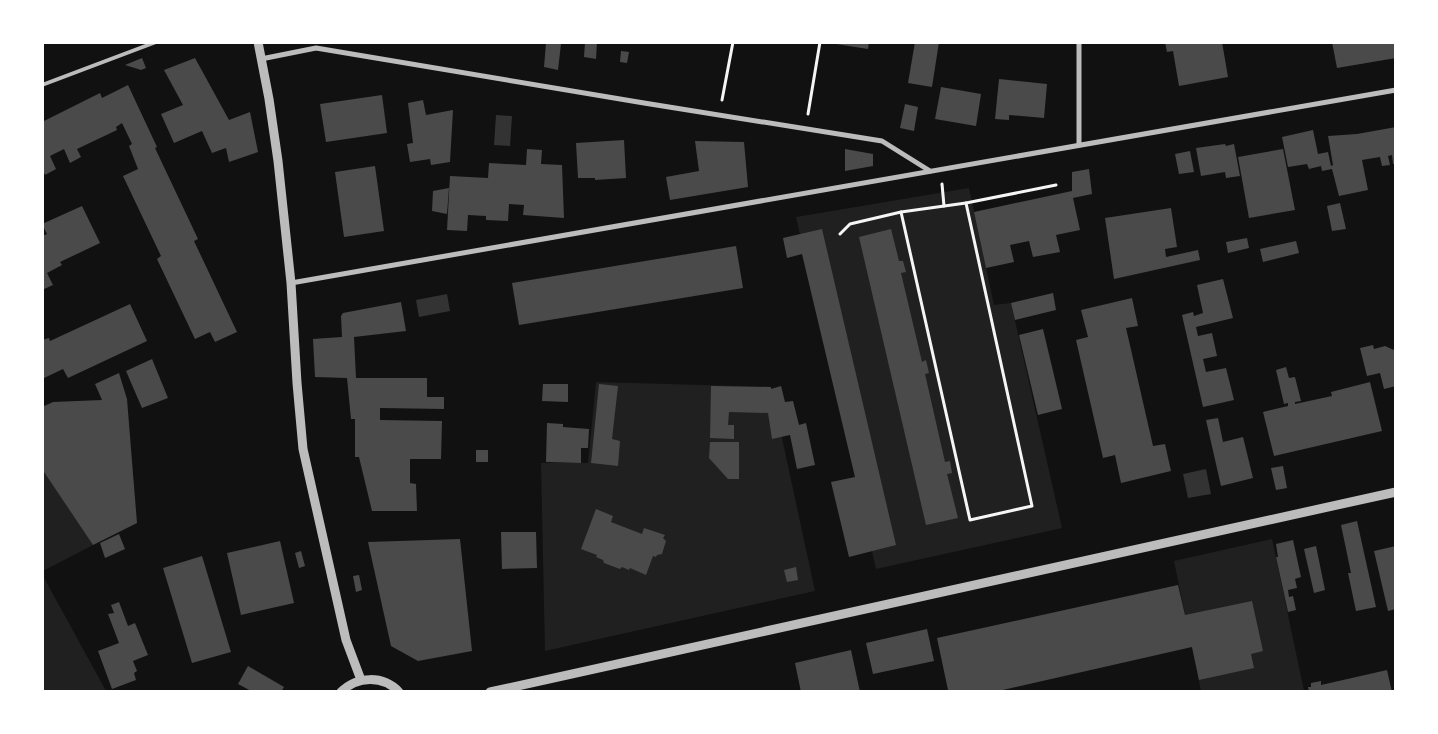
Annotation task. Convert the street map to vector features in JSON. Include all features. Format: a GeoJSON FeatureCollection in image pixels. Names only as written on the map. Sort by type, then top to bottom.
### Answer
{"type":"FeatureCollection","features":[{"type":"Feature","properties":{"kind":"street"},"geometry":{"type":"LineString","coordinates":[[258,42],[278,161],[291,283],[296,383],[302,449],[346,640],[361,680]]}},
{"type":"Feature","properties":{"kind":"street"},"geometry":{"type":"LineString","coordinates":[[1079,42],[1079,145]]}},
{"type":"Feature","properties":{"kind":"street"},"geometry":{"type":"LineString","coordinates":[[261,59],[316,48],[882,142],[930,171]]}},
{"type":"Feature","properties":{"kind":"street"},"geometry":{"type":"LineString","coordinates":[[291,283],[1396,90]]}},
{"type":"Feature","properties":{"kind":"street"},"geometry":{"type":"LineString","coordinates":[[490,692],[507,690],[1396,492]]}},
{"type":"Feature","properties":{"kind":"street"},"geometry":{"type":"LineString","coordinates":[[341,692],[346,687],[361,680],[370,679],[383,682],[399,692]]}},
{"type":"Feature","properties":{"kind":"lane"},"geometry":{"type":"LineString","coordinates":[[42,85],[156,42]]}},
{"type":"Feature","properties":{"kind":"path"},"geometry":{"type":"LineString","coordinates":[[719,116],[732,42]]}},
{"type":"Feature","properties":{"kind":"path"},"geometry":{"type":"LineString","coordinates":[[804,129],[820,42]]}},
{"type":"Feature","properties":{"kind":"path"},"geometry":{"type":"LineString","coordinates":[[840,234],[850,224],[901,212],[966,203],[1056,185]]}},
{"type":"Feature","properties":{"kind":"path"},"geometry":{"type":"LineString","coordinates":[[901,212],[970,520],[1032,506],[966,203]]}},
{"type":"Feature","properties":{"kind":"shaded area"},"geometry":{"type":"Polygon","coordinates":[[[496,115],[512,116],[510,146],[494,145],[496,115]]]}},
{"type":"Feature","properties":{"kind":"shaded area"},"geometry":{"type":"Polygon","coordinates":[[[969,188],[994,305],[1011,303],[1062,528],[876,569],[796,217],[969,188]]]}},
{"type":"Feature","properties":{"kind":"shaded area"},"geometry":{"type":"Polygon","coordinates":[[[447,294],[450,311],[419,317],[416,300],[447,294]]]}},
{"type":"Feature","properties":{"kind":"shaded area"},"geometry":{"type":"Polygon","coordinates":[[[596,382],[771,387],[815,591],[545,651],[541,463],[588,463],[596,382]]]}},
{"type":"Feature","properties":{"kind":"shaded area"},"geometry":{"type":"Polygon","coordinates":[[[42,468],[93,545],[43,571],[42,571],[42,468]]]}},
{"type":"Feature","properties":{"kind":"shaded area"},"geometry":{"type":"Polygon","coordinates":[[[1206,469],[1211,494],[1188,498],[1183,474],[1206,469]]]}},
{"type":"Feature","properties":{"kind":"shaded area"},"geometry":{"type":"Polygon","coordinates":[[[1272,539],[1304,691],[1201,691],[1174,561],[1272,539]]]}},
{"type":"Feature","properties":{"kind":"shaded area"},"geometry":{"type":"Polygon","coordinates":[[[43,576],[106,691],[43,691],[43,576]]]}},
{"type":"Feature","properties":{"kind":"building"},"geometry":{"type":"Polygon","coordinates":[[[585,42],[597,42],[596,59],[584,57],[585,42]]]}},
{"type":"Feature","properties":{"kind":"building"},"geometry":{"type":"Polygon","coordinates":[[[837,42],[869,42],[868,49],[836,44],[837,42]]]}},
{"type":"Feature","properties":{"kind":"building"},"geometry":{"type":"Polygon","coordinates":[[[915,42],[939,42],[932,87],[908,83],[915,42]]]}},
{"type":"Feature","properties":{"kind":"building"},"geometry":{"type":"Polygon","coordinates":[[[1165,42],[1222,42],[1228,77],[1179,86],[1173,51],[1167,52],[1165,42]]]}},
{"type":"Feature","properties":{"kind":"building"},"geometry":{"type":"Polygon","coordinates":[[[1332,42],[1396,42],[1396,58],[1337,68],[1332,42]]]}},
{"type":"Feature","properties":{"kind":"building"},"geometry":{"type":"Polygon","coordinates":[[[546,43],[561,44],[558,70],[544,67],[546,43]]]}},
{"type":"Feature","properties":{"kind":"building"},"geometry":{"type":"Polygon","coordinates":[[[621,51],[629,52],[627,63],[620,62],[621,51]]]}},
{"type":"Feature","properties":{"kind":"building"},"geometry":{"type":"Polygon","coordinates":[[[142,58],[146,68],[141,70],[125,65],[142,58]]]}},
{"type":"Feature","properties":{"kind":"building"},"geometry":{"type":"Polygon","coordinates":[[[195,58],[229,120],[250,112],[258,152],[229,162],[226,148],[212,153],[202,131],[174,143],[161,114],[183,105],[164,70],[195,58]]]}},
{"type":"Feature","properties":{"kind":"building"},"geometry":{"type":"Polygon","coordinates":[[[999,79],[1047,84],[1044,118],[1009,115],[1009,120],[995,119],[999,79]]]}},
{"type":"Feature","properties":{"kind":"building"},"geometry":{"type":"Polygon","coordinates":[[[128,85],[198,239],[194,241],[237,332],[215,342],[210,332],[195,339],[157,259],[161,256],[123,176],[138,169],[129,146],[132,144],[122,123],[116,127],[117,130],[77,149],[81,157],[70,163],[64,149],[50,156],[56,169],[45,175],[42,168],[42,122],[100,93],[102,98],[128,85]]]}},
{"type":"Feature","properties":{"kind":"building"},"geometry":{"type":"Polygon","coordinates":[[[941,87],[981,94],[976,126],[935,119],[941,87]]]}},
{"type":"Feature","properties":{"kind":"building"},"geometry":{"type":"Polygon","coordinates":[[[382,95],[387,133],[326,142],[320,104],[382,95]]]}},
{"type":"Feature","properties":{"kind":"building"},"geometry":{"type":"Polygon","coordinates":[[[423,100],[426,115],[453,110],[450,162],[431,165],[430,159],[410,162],[407,144],[413,143],[408,103],[423,100]]]}},
{"type":"Feature","properties":{"kind":"building"},"geometry":{"type":"Polygon","coordinates":[[[905,104],[918,107],[914,131],[900,128],[905,104]]]}},
{"type":"Feature","properties":{"kind":"building"},"geometry":{"type":"Polygon","coordinates":[[[1396,127],[1396,164],[1393,164],[1392,155],[1388,156],[1390,165],[1382,166],[1380,157],[1362,160],[1368,190],[1339,196],[1332,169],[1322,171],[1321,166],[1309,169],[1307,164],[1288,167],[1282,137],[1313,130],[1318,154],[1328,152],[1331,166],[1333,165],[1328,136],[1357,134],[1396,127]]]}},
{"type":"Feature","properties":{"kind":"building"},"geometry":{"type":"Polygon","coordinates":[[[624,140],[626,178],[595,180],[595,178],[578,178],[576,143],[624,140]]]}},
{"type":"Feature","properties":{"kind":"building"},"geometry":{"type":"Polygon","coordinates":[[[695,141],[744,142],[748,187],[670,200],[666,177],[699,171],[695,141]]]}},
{"type":"Feature","properties":{"kind":"building"},"geometry":{"type":"Polygon","coordinates":[[[1225,144],[1226,146],[1234,144],[1240,176],[1226,178],[1225,172],[1201,176],[1196,148],[1225,144]]]}},
{"type":"Feature","properties":{"kind":"building"},"geometry":{"type":"Polygon","coordinates":[[[527,149],[542,150],[541,164],[562,165],[564,218],[523,215],[524,205],[509,204],[508,221],[486,220],[486,216],[468,215],[467,231],[447,230],[450,176],[488,178],[489,163],[526,165],[527,149]]]}},
{"type":"Feature","properties":{"kind":"building"},"geometry":{"type":"Polygon","coordinates":[[[845,149],[873,154],[873,166],[845,171],[845,149]]]}},
{"type":"Feature","properties":{"kind":"building"},"geometry":{"type":"Polygon","coordinates":[[[1283,149],[1295,210],[1249,218],[1238,157],[1283,149]]]}},
{"type":"Feature","properties":{"kind":"building"},"geometry":{"type":"Polygon","coordinates":[[[1190,151],[1194,172],[1179,174],[1175,154],[1190,151]]]}},
{"type":"Feature","properties":{"kind":"building"},"geometry":{"type":"Polygon","coordinates":[[[375,166],[384,231],[344,237],[335,172],[375,166]]]}},
{"type":"Feature","properties":{"kind":"building"},"geometry":{"type":"Polygon","coordinates":[[[1089,169],[1092,194],[1073,198],[1080,230],[1056,235],[1060,252],[1033,257],[1029,241],[1010,245],[1014,262],[986,268],[974,212],[1072,191],[1072,172],[1089,169]]]}},
{"type":"Feature","properties":{"kind":"building"},"geometry":{"type":"Polygon","coordinates":[[[449,188],[447,214],[432,211],[433,191],[449,188]]]}},
{"type":"Feature","properties":{"kind":"building"},"geometry":{"type":"Polygon","coordinates":[[[1340,203],[1346,229],[1332,231],[1327,206],[1340,203]]]}},
{"type":"Feature","properties":{"kind":"building"},"geometry":{"type":"Polygon","coordinates":[[[82,206],[100,243],[60,262],[62,265],[47,273],[53,285],[42,290],[42,236],[47,234],[42,224],[82,206]]]}},
{"type":"Feature","properties":{"kind":"building"},"geometry":{"type":"Polygon","coordinates":[[[1171,208],[1177,247],[1165,249],[1166,257],[1198,250],[1200,260],[1114,279],[1105,218],[1171,208]]]}},
{"type":"Feature","properties":{"kind":"building"},"geometry":{"type":"Polygon","coordinates":[[[822,229],[896,545],[849,557],[831,482],[855,477],[802,254],[787,258],[783,238],[822,229]]]}},
{"type":"Feature","properties":{"kind":"building"},"geometry":{"type":"Polygon","coordinates":[[[891,229],[899,261],[903,261],[906,272],[901,273],[922,362],[926,360],[929,373],[925,374],[945,462],[950,461],[952,473],[947,474],[958,518],[926,525],[859,237],[891,229]]]}},
{"type":"Feature","properties":{"kind":"building"},"geometry":{"type":"Polygon","coordinates":[[[1247,238],[1249,248],[1228,253],[1226,242],[1247,238]]]}},
{"type":"Feature","properties":{"kind":"building"},"geometry":{"type":"Polygon","coordinates":[[[1296,241],[1299,253],[1263,262],[1260,249],[1296,241]]]}},
{"type":"Feature","properties":{"kind":"building"},"geometry":{"type":"Polygon","coordinates":[[[736,246],[743,288],[519,325],[512,283],[736,246]]]}},
{"type":"Feature","properties":{"kind":"building"},"geometry":{"type":"Polygon","coordinates":[[[1223,279],[1233,318],[1196,327],[1198,336],[1212,333],[1217,356],[1203,359],[1206,372],[1226,368],[1234,400],[1203,407],[1182,315],[1193,312],[1194,316],[1203,313],[1197,285],[1223,279]]]}},
{"type":"Feature","properties":{"kind":"building"},"geometry":{"type":"Polygon","coordinates":[[[1053,293],[1056,310],[1015,320],[1011,303],[1053,293]]]}},
{"type":"Feature","properties":{"kind":"building"},"geometry":{"type":"Polygon","coordinates":[[[1132,298],[1138,326],[1126,328],[1153,446],[1165,444],[1171,471],[1121,483],[1115,455],[1103,458],[1076,340],[1088,337],[1081,310],[1132,298]]]}},
{"type":"Feature","properties":{"kind":"building"},"geometry":{"type":"Polygon","coordinates":[[[401,302],[406,331],[354,337],[356,378],[427,378],[427,397],[444,397],[444,409],[380,408],[380,420],[442,421],[441,459],[410,459],[410,483],[416,484],[417,511],[372,511],[359,457],[355,457],[355,419],[351,419],[347,378],[315,377],[313,339],[342,337],[341,316],[343,313],[401,302]]]}},
{"type":"Feature","properties":{"kind":"building"},"geometry":{"type":"Polygon","coordinates":[[[130,304],[147,341],[68,378],[63,369],[42,379],[42,340],[49,338],[50,341],[130,304]]]}},
{"type":"Feature","properties":{"kind":"building"},"geometry":{"type":"Polygon","coordinates":[[[1043,329],[1062,409],[1038,415],[1019,335],[1043,329]]]}},
{"type":"Feature","properties":{"kind":"building"},"geometry":{"type":"Polygon","coordinates":[[[1373,345],[1374,349],[1385,346],[1394,350],[1396,355],[1396,386],[1384,389],[1380,373],[1367,376],[1360,348],[1373,345]]]}},
{"type":"Feature","properties":{"kind":"building"},"geometry":{"type":"Polygon","coordinates":[[[152,359],[168,398],[142,408],[126,371],[152,359]]]}},
{"type":"Feature","properties":{"kind":"building"},"geometry":{"type":"Polygon","coordinates":[[[1286,367],[1289,378],[1295,377],[1301,401],[1295,402],[1295,404],[1332,396],[1331,392],[1370,382],[1382,431],[1274,456],[1263,412],[1288,406],[1288,403],[1284,404],[1276,370],[1286,367]]]}},
{"type":"Feature","properties":{"kind":"building"},"geometry":{"type":"Polygon","coordinates":[[[119,373],[127,399],[137,523],[93,545],[42,469],[42,407],[53,402],[102,400],[95,384],[119,373]]]}},
{"type":"Feature","properties":{"kind":"building"},"geometry":{"type":"Polygon","coordinates":[[[543,384],[568,384],[568,402],[542,401],[543,384]]]}},
{"type":"Feature","properties":{"kind":"building"},"geometry":{"type":"Polygon","coordinates":[[[599,384],[618,386],[612,439],[620,441],[618,466],[591,463],[599,384]]]}},
{"type":"Feature","properties":{"kind":"building"},"geometry":{"type":"Polygon","coordinates":[[[711,386],[771,387],[771,389],[781,386],[785,402],[793,401],[799,425],[806,423],[815,465],[797,469],[790,435],[772,439],[768,413],[729,412],[728,425],[734,425],[734,439],[710,438],[711,386]]]}},
{"type":"Feature","properties":{"kind":"building"},"geometry":{"type":"Polygon","coordinates":[[[1218,418],[1223,442],[1243,437],[1253,478],[1221,486],[1206,420],[1218,418]]]}},
{"type":"Feature","properties":{"kind":"building"},"geometry":{"type":"Polygon","coordinates":[[[547,423],[563,424],[563,427],[589,429],[588,448],[581,448],[581,463],[546,462],[547,423]]]}},
{"type":"Feature","properties":{"kind":"building"},"geometry":{"type":"Polygon","coordinates":[[[710,442],[739,442],[739,479],[728,479],[709,458],[710,442]]]}},
{"type":"Feature","properties":{"kind":"building"},"geometry":{"type":"Polygon","coordinates":[[[476,450],[488,450],[488,462],[476,462],[476,450]]]}},
{"type":"Feature","properties":{"kind":"building"},"geometry":{"type":"Polygon","coordinates":[[[1283,466],[1287,488],[1276,490],[1271,468],[1283,466]]]}},
{"type":"Feature","properties":{"kind":"building"},"geometry":{"type":"Polygon","coordinates":[[[596,509],[613,516],[611,522],[642,534],[644,528],[665,535],[663,538],[666,541],[662,554],[656,557],[653,556],[646,575],[630,568],[629,570],[622,567],[620,569],[604,563],[603,560],[596,557],[597,555],[581,549],[596,509]]]}},
{"type":"Feature","properties":{"kind":"building"},"geometry":{"type":"Polygon","coordinates":[[[1357,521],[1376,607],[1356,611],[1348,573],[1351,573],[1341,525],[1357,521]]]}},
{"type":"Feature","properties":{"kind":"building"},"geometry":{"type":"Polygon","coordinates":[[[501,532],[536,532],[537,568],[502,569],[501,532]]]}},
{"type":"Feature","properties":{"kind":"building"},"geometry":{"type":"Polygon","coordinates":[[[119,534],[125,549],[105,558],[100,543],[119,534]]]}},
{"type":"Feature","properties":{"kind":"building"},"geometry":{"type":"Polygon","coordinates":[[[460,539],[472,651],[418,661],[391,646],[368,542],[460,539]]]}},
{"type":"Feature","properties":{"kind":"building"},"geometry":{"type":"Polygon","coordinates":[[[1293,540],[1301,577],[1295,579],[1297,588],[1288,590],[1289,597],[1293,596],[1296,610],[1288,612],[1276,557],[1278,557],[1276,544],[1293,540]]]}},
{"type":"Feature","properties":{"kind":"building"},"geometry":{"type":"Polygon","coordinates":[[[280,541],[294,603],[241,615],[227,553],[280,541]]]}},
{"type":"Feature","properties":{"kind":"building"},"geometry":{"type":"Polygon","coordinates":[[[1316,546],[1325,590],[1314,593],[1304,549],[1316,546]]]}},
{"type":"Feature","properties":{"kind":"building"},"geometry":{"type":"Polygon","coordinates":[[[1396,546],[1396,609],[1388,611],[1374,551],[1396,546]]]}},
{"type":"Feature","properties":{"kind":"building"},"geometry":{"type":"Polygon","coordinates":[[[301,551],[305,566],[299,568],[295,553],[301,551]]]}},
{"type":"Feature","properties":{"kind":"building"},"geometry":{"type":"Polygon","coordinates":[[[202,556],[231,652],[192,663],[163,568],[202,556]]]}},
{"type":"Feature","properties":{"kind":"building"},"geometry":{"type":"Polygon","coordinates":[[[796,567],[798,580],[787,582],[784,570],[796,567]]]}},
{"type":"Feature","properties":{"kind":"building"},"geometry":{"type":"Polygon","coordinates":[[[359,575],[362,590],[356,592],[353,576],[359,575]]]}},
{"type":"Feature","properties":{"kind":"building"},"geometry":{"type":"Polygon","coordinates":[[[1178,585],[1185,615],[1252,601],[1263,651],[1251,654],[1254,668],[1199,680],[1192,647],[994,692],[944,692],[948,690],[937,638],[1178,585]]]}},
{"type":"Feature","properties":{"kind":"building"},"geometry":{"type":"Polygon","coordinates":[[[119,602],[128,626],[135,623],[148,655],[133,661],[137,671],[134,673],[136,680],[112,689],[98,651],[119,643],[108,614],[114,613],[111,605],[119,602]]]}},
{"type":"Feature","properties":{"kind":"building"},"geometry":{"type":"Polygon","coordinates":[[[927,629],[934,661],[873,674],[866,643],[927,629]]]}},
{"type":"Feature","properties":{"kind":"building"},"geometry":{"type":"Polygon","coordinates":[[[851,650],[860,692],[801,692],[795,663],[851,650]]]}},
{"type":"Feature","properties":{"kind":"building"},"geometry":{"type":"Polygon","coordinates":[[[248,666],[284,687],[281,692],[253,692],[238,684],[248,666]]]}},
{"type":"Feature","properties":{"kind":"building"},"geometry":{"type":"Polygon","coordinates":[[[1387,670],[1392,692],[1309,692],[1308,687],[1311,687],[1311,683],[1321,681],[1321,685],[1387,670]]]}}]}
